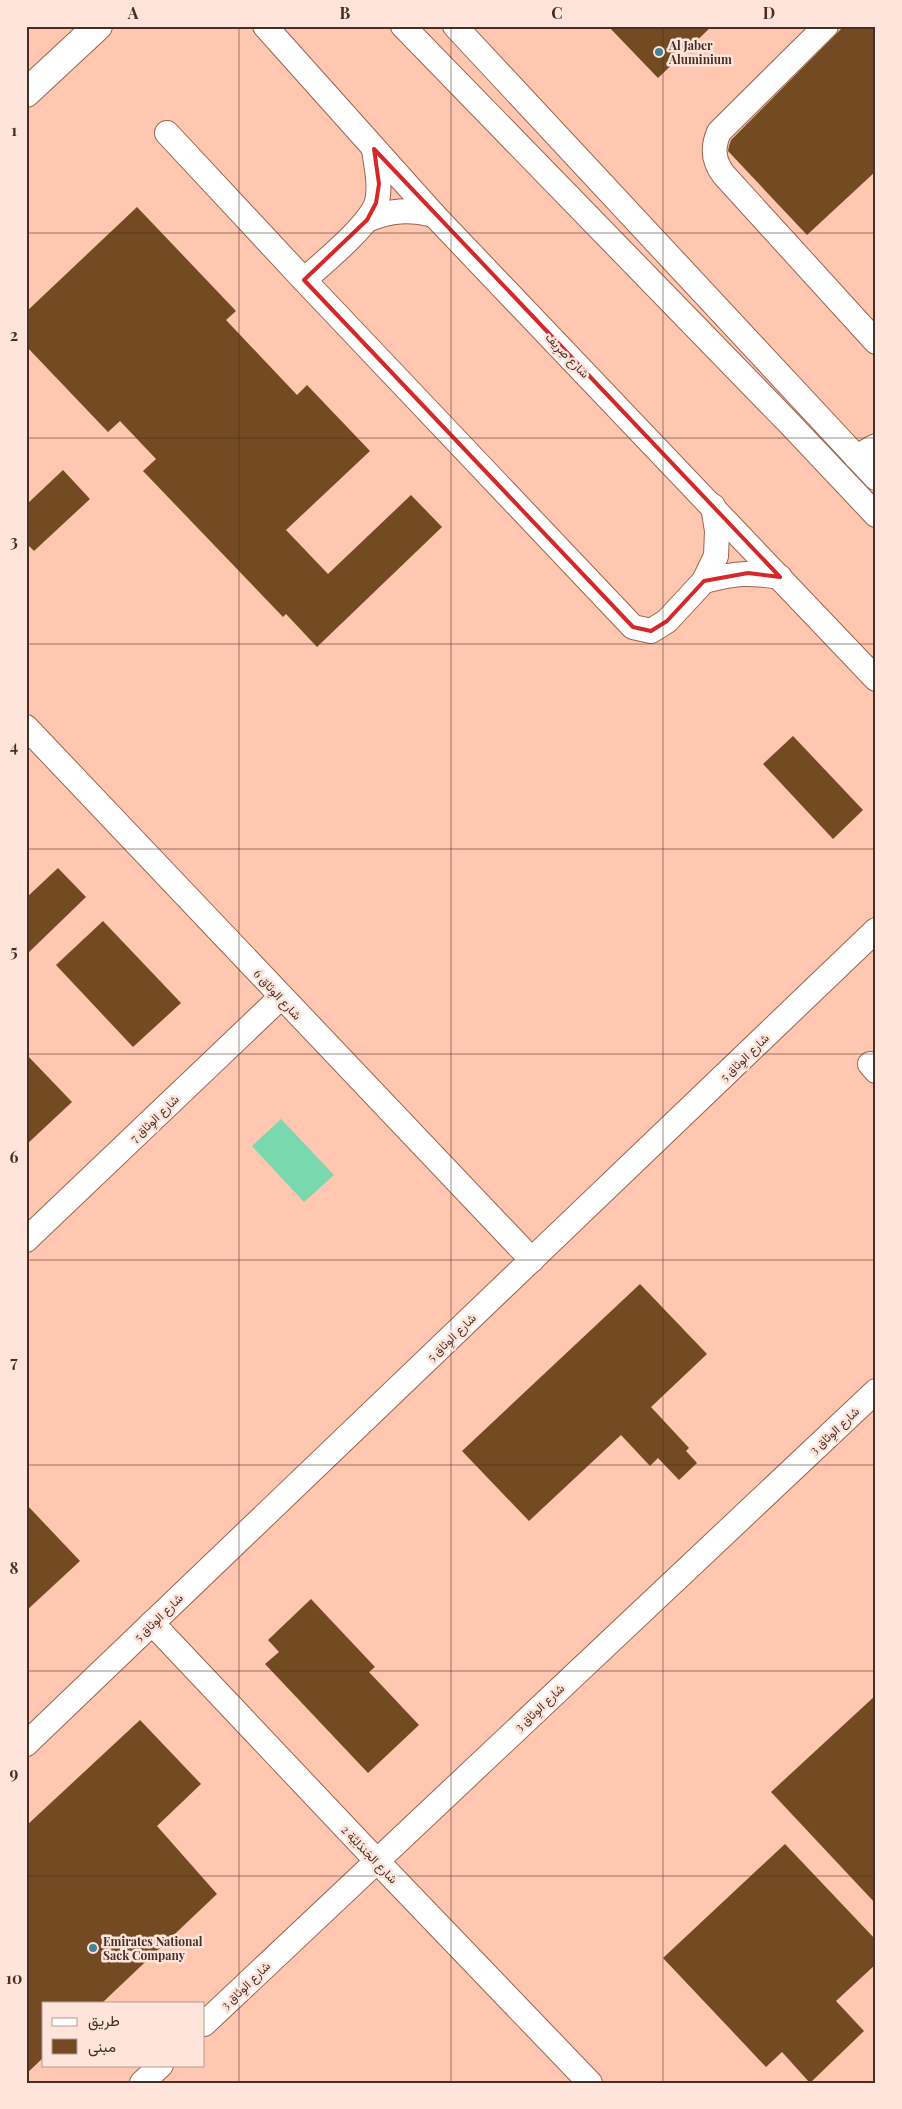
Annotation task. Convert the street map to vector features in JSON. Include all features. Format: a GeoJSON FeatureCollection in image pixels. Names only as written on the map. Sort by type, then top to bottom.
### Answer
{"type":"FeatureCollection","features":[{"type":"Feature","properties":{"kind":"main road"},"geometry":{"type":"LineString","coordinates":[[26,93],[98,26]]}},
{"type":"Feature","properties":{"kind":"street","name":"شارع صِرِيف"},"geometry":{"type":"LineString","coordinates":[[265,26],[434,215],[876,678]]}},
{"type":"Feature","properties":{"kind":"street"},"geometry":{"type":"LineString","coordinates":[[403,26],[791,424],[876,515]]}},
{"type":"Feature","properties":{"kind":"street"},"geometry":{"type":"LineString","coordinates":[[455,26],[866,451],[876,478]]}},
{"type":"Feature","properties":{"kind":"street"},"geometry":{"type":"LineString","coordinates":[[826,26],[720,132],[714,150],[715,159],[724,175],[876,342]]}},
{"type":"Feature","properties":{"kind":"street"},"geometry":{"type":"LineString","coordinates":[[167,133],[633,627],[651,631],[667,621],[704,581],[716,556],[717,531],[713,506]]}},
{"type":"Feature","properties":{"kind":"street"},"geometry":{"type":"LineString","coordinates":[[304,280],[367,220],[376,203],[379,184],[374,148]]}},
{"type":"Feature","properties":{"kind":"street"},"geometry":{"type":"LineString","coordinates":[[367,220],[382,214],[413,210],[434,215]]}},
{"type":"Feature","properties":{"kind":"street"},"geometry":{"type":"LineString","coordinates":[[704,581],[733,574],[748,573],[780,577]]}},
{"type":"Feature","properties":{"kind":"street","name":"شارع الوِثاق 6"},"geometry":{"type":"LineString","coordinates":[[26,727],[532,1260]]}},
{"type":"Feature","properties":{"kind":"street","name":"شارع الوِثاق 5"},"geometry":{"type":"LineString","coordinates":[[26,1744],[876,930]]}},
{"type":"Feature","properties":{"kind":"street","name":"شارع الوِثاق 7"},"geometry":{"type":"LineString","coordinates":[[26,1240],[281,997]]}},
{"type":"Feature","properties":{"kind":"street","name":"شارع الوِثاق 3"},"geometry":{"type":"LineString","coordinates":[[205,2023],[376,1860],[876,1392]]}},
{"type":"Feature","properties":{"kind":"street","name":"شارع الجَندَلِيَّة 2"},"geometry":{"type":"LineString","coordinates":[[152,1623],[590,2083]]}},
{"type":"Feature","properties":{"kind":"street"},"geometry":{"type":"LineString","coordinates":[[142,2083],[160,2066]]}},
{"type":"Feature","properties":{"kind":"highlighted area"},"geometry":{"type":"Polygon","coordinates":[[[374,149],[780,577],[748,573],[704,581],[667,621],[651,631],[633,627],[304,280],[367,220],[376,203],[379,184],[374,149]]]}},
{"type":"Feature","properties":{"kind":"shaded area"},"geometry":{"type":"Polygon","coordinates":[[[26,26],[876,26],[876,2083],[26,2083],[26,26]]]}},
{"type":"Feature","properties":{"kind":"green space"},"geometry":{"type":"Polygon","coordinates":[[[281,1119],[334,1175],[304,1202],[252,1146],[281,1119]]]}},
{"type":"Feature","properties":{"kind":"building","name":"Al Jaber Aluminium"},"geometry":{"type":"Polygon","coordinates":[[[608,26],[712,26],[658,78],[608,26]]]}},
{"type":"Feature","properties":{"kind":"building"},"geometry":{"type":"Polygon","coordinates":[[[844,26],[876,26],[876,171],[807,235],[728,151],[731,140],[844,26]]]}},
{"type":"Feature","properties":{"kind":"building"},"geometry":{"type":"Polygon","coordinates":[[[137,207],[236,311],[226,320],[297,395],[307,385],[370,451],[286,530],[328,574],[411,495],[442,527],[317,647],[286,614],[283,617],[143,471],[156,459],[120,421],[108,432],[26,346],[26,312],[137,207]]]}},
{"type":"Feature","properties":{"kind":"building"},"geometry":{"type":"Polygon","coordinates":[[[63,470],[90,499],[34,551],[26,543],[26,505],[63,470]]]}},
{"type":"Feature","properties":{"kind":"building"},"geometry":{"type":"Polygon","coordinates":[[[793,736],[863,810],[833,839],[763,764],[793,736]]]}},
{"type":"Feature","properties":{"kind":"building"},"geometry":{"type":"Polygon","coordinates":[[[58,868],[86,897],[26,955],[26,898],[58,868]]]}},
{"type":"Feature","properties":{"kind":"building"},"geometry":{"type":"Polygon","coordinates":[[[103,921],[181,1003],[133,1047],[56,965],[103,921]]]}},
{"type":"Feature","properties":{"kind":"building"},"geometry":{"type":"Polygon","coordinates":[[[26,1054],[72,1102],[26,1145],[26,1054]]]}},
{"type":"Feature","properties":{"kind":"building"},"geometry":{"type":"Polygon","coordinates":[[[640,1284],[707,1354],[651,1407],[689,1448],[686,1451],[697,1463],[679,1480],[658,1458],[650,1466],[621,1435],[529,1521],[462,1451],[640,1284]]]}},
{"type":"Feature","properties":{"kind":"building"},"geometry":{"type":"Polygon","coordinates":[[[26,1504],[80,1561],[26,1611],[26,1504]]]}},
{"type":"Feature","properties":{"kind":"building"},"geometry":{"type":"Polygon","coordinates":[[[311,1599],[375,1667],[369,1672],[419,1725],[368,1773],[265,1664],[279,1652],[268,1640],[311,1599]]]}},
{"type":"Feature","properties":{"kind":"building"},"geometry":{"type":"Polygon","coordinates":[[[876,1695],[876,1904],[771,1792],[876,1695]]]}},
{"type":"Feature","properties":{"kind":"building","name":"Emirates National Sack Company"},"geometry":{"type":"Polygon","coordinates":[[[140,1720],[201,1784],[157,1826],[217,1894],[103,2002],[42,2002],[42,2059],[26,2074],[26,1826],[140,1720]]]}},
{"type":"Feature","properties":{"kind":"building"},"geometry":{"type":"Polygon","coordinates":[[[785,1844],[876,1940],[876,1964],[836,2001],[864,2031],[810,2083],[782,2052],[766,2067],[663,1958],[785,1844]]]}},
{"type":"Feature","properties":{"kind":"place","name":"Al Jaber Aluminium"},"geometry":{"type":"Point","coordinates":[659,52]}},
{"type":"Feature","properties":{"kind":"place","name":"Emirates National Sack Company"},"geometry":{"type":"Point","coordinates":[93,1948]}}]}
